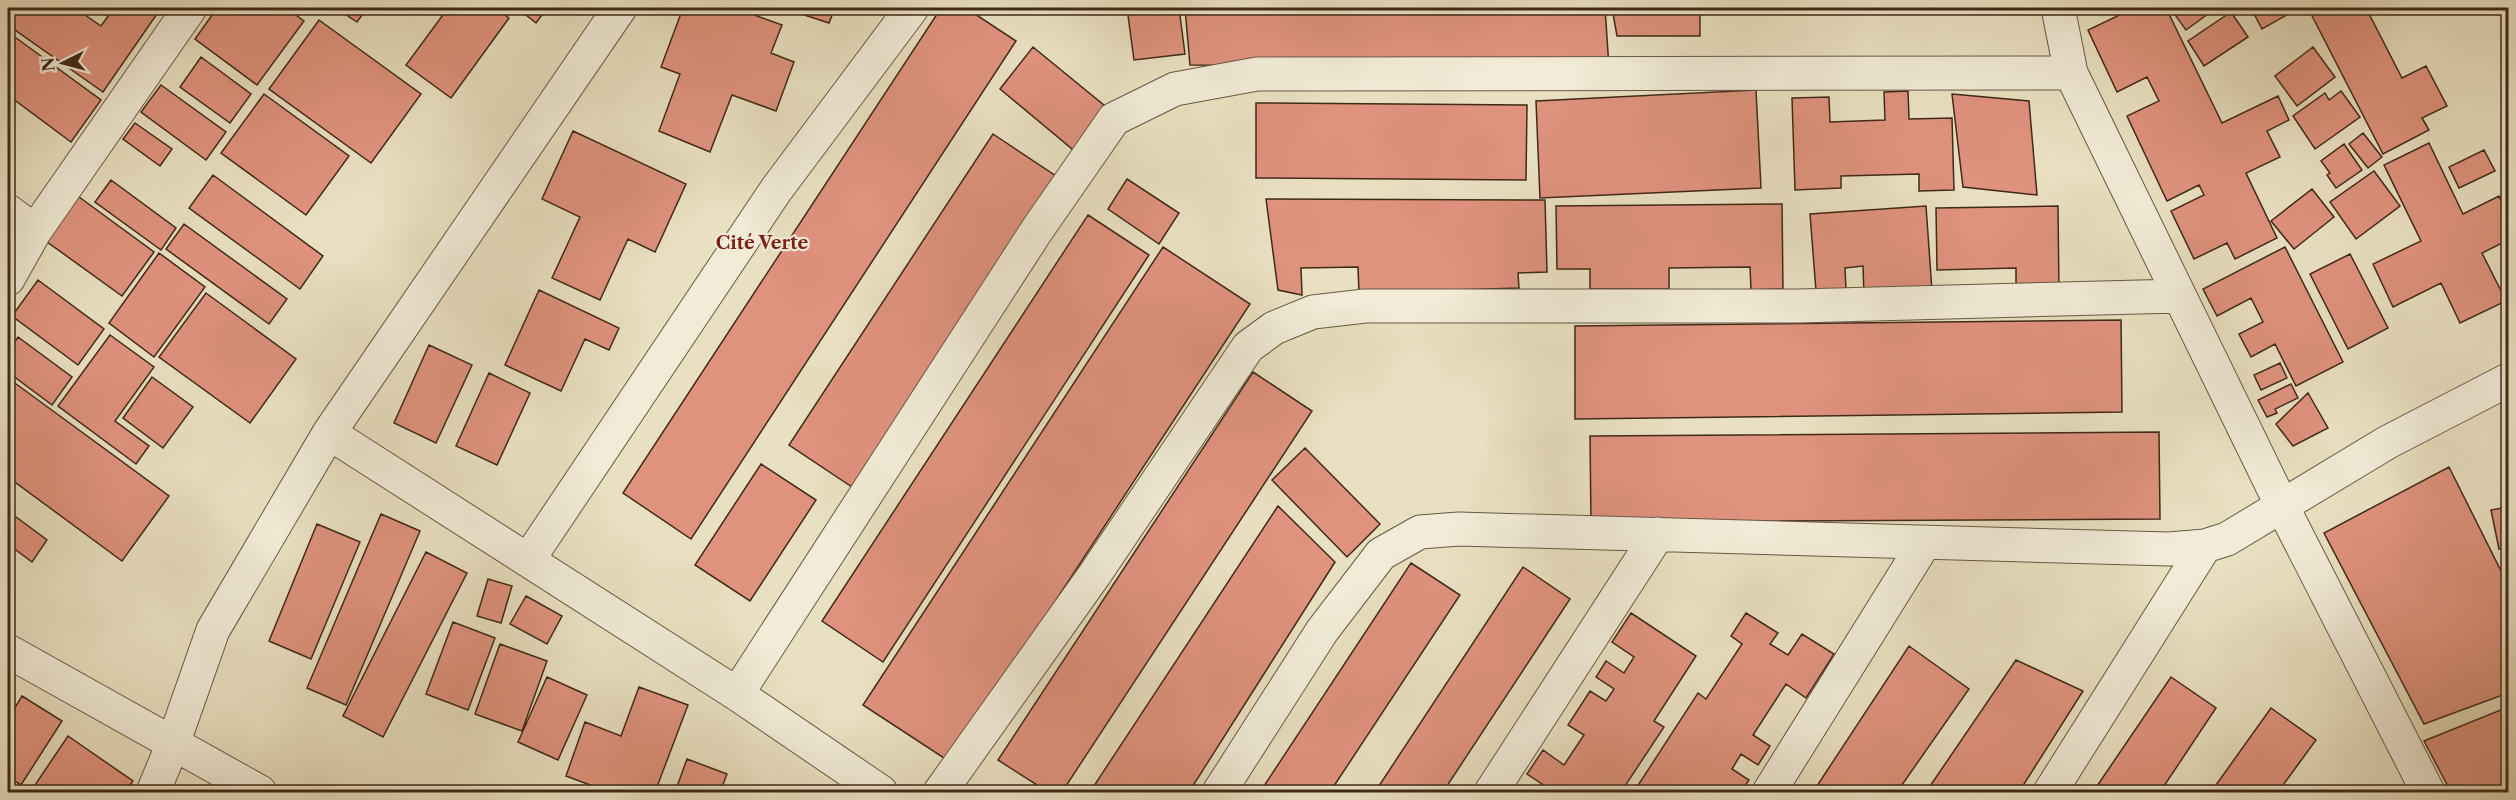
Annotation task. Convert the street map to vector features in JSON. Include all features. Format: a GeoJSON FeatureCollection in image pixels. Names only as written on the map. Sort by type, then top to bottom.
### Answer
{"type":"FeatureCollection","features":[{"type":"Feature","properties":{"kind":"street"},"geometry":{"type":"LineString","coordinates":[[8,279],[35,231],[190,8]]}},
{"type":"Feature","properties":{"kind":"street"},"geometry":{"type":"LineString","coordinates":[[153,792],[173,744],[213,630],[329,433],[620,8]]}},
{"type":"Feature","properties":{"kind":"street"},"geometry":{"type":"LineString","coordinates":[[528,560],[776,190],[912,8]]}},
{"type":"Feature","properties":{"kind":"street"},"geometry":{"type":"LineString","coordinates":[[2058,8],[2071,74],[2283,508],[2428,792]]}},
{"type":"Feature","properties":{"kind":"street"},"geometry":{"type":"LineString","coordinates":[[738,694],[1037,230],[1114,119],[1175,89],[1257,74],[2071,74]]}},
{"type":"Feature","properties":{"kind":"street"},"geometry":{"type":"LineString","coordinates":[[8,211],[35,231]]}},
{"type":"Feature","properties":{"kind":"street"},"geometry":{"type":"LineString","coordinates":[[940,792],[1095,574],[1248,347],[1274,328],[1313,312],[1365,306],[1799,306],[2179,296]]}},
{"type":"Feature","properties":{"kind":"street"},"geometry":{"type":"LineString","coordinates":[[1219,792],[1322,631],[1381,554],[1420,532],[1459,529],[2169,549],[2205,546],[2227,539],[2283,508],[2388,442],[2508,380]]}},
{"type":"Feature","properties":{"kind":"street"},"geometry":{"type":"LineString","coordinates":[[329,433],[738,694],[881,792]]}},
{"type":"Feature","properties":{"kind":"street"},"geometry":{"type":"LineString","coordinates":[[1491,792],[1658,534]]}},
{"type":"Feature","properties":{"kind":"street"},"geometry":{"type":"LineString","coordinates":[[1768,792],[1924,542]]}},
{"type":"Feature","properties":{"kind":"street"},"geometry":{"type":"LineString","coordinates":[[2050,792],[2205,546]]}},
{"type":"Feature","properties":{"kind":"street"},"geometry":{"type":"LineString","coordinates":[[8,651],[260,792]]}},
{"type":"Feature","properties":{"kind":"building"},"geometry":{"type":"Polygon","coordinates":[[[8,8],[75,8],[101,26],[114,8],[154,8],[159,11],[103,92],[8,25],[8,8]]]}},
{"type":"Feature","properties":{"kind":"building"},"geometry":{"type":"Polygon","coordinates":[[[217,8],[286,8],[304,21],[257,85],[195,39],[217,8]]]}},
{"type":"Feature","properties":{"kind":"building"},"geometry":{"type":"Polygon","coordinates":[[[336,8],[367,8],[357,22],[336,8]]]}},
{"type":"Feature","properties":{"kind":"building"},"geometry":{"type":"Polygon","coordinates":[[[448,8],[494,8],[509,18],[451,98],[406,65],[448,8]]]}},
{"type":"Feature","properties":{"kind":"building"},"geometry":{"type":"Polygon","coordinates":[[[532,8],[547,8],[536,23],[526,15],[532,8]]]}},
{"type":"Feature","properties":{"kind":"building"},"geometry":{"type":"Polygon","coordinates":[[[683,8],[735,8],[782,25],[771,53],[794,62],[776,111],[732,95],[710,152],[659,131],[680,74],[661,67],[683,8]]]}},
{"type":"Feature","properties":{"kind":"building"},"geometry":{"type":"Polygon","coordinates":[[[783,8],[835,8],[829,23],[783,8]]]}},
{"type":"Feature","properties":{"kind":"building"},"geometry":{"type":"Polygon","coordinates":[[[941,8],[966,8],[1016,41],[691,539],[623,493],[941,8]]]}},
{"type":"Feature","properties":{"kind":"building"},"geometry":{"type":"Polygon","coordinates":[[[1127,8],[1179,8],[1185,54],[1134,60],[1127,8]]]}},
{"type":"Feature","properties":{"kind":"building"},"geometry":{"type":"Polygon","coordinates":[[[1185,8],[1605,8],[1609,67],[1190,65],[1185,8]]]}},
{"type":"Feature","properties":{"kind":"building"},"geometry":{"type":"Polygon","coordinates":[[[1612,8],[1700,8],[1700,36],[1617,36],[1612,8]]]}},
{"type":"Feature","properties":{"kind":"building"},"geometry":{"type":"Polygon","coordinates":[[[2134,8],[2166,8],[2222,123],[2278,96],[2289,120],[2267,131],[2280,157],[2246,173],[2277,238],[2235,259],[2227,243],[2194,259],[2171,211],[2204,195],[2199,185],[2167,201],[2127,116],[2159,101],[2147,77],[2117,92],[2088,30],[2134,8]]]}},
{"type":"Feature","properties":{"kind":"building"},"geometry":{"type":"Polygon","coordinates":[[[2178,8],[2216,8],[2186,30],[2173,12],[2178,8]]]}},
{"type":"Feature","properties":{"kind":"building"},"geometry":{"type":"Polygon","coordinates":[[[2251,8],[2299,8],[2262,29],[2251,8]]]}},
{"type":"Feature","properties":{"kind":"building"},"geometry":{"type":"Polygon","coordinates":[[[2308,8],[2366,8],[2402,78],[2426,66],[2447,106],[2422,118],[2429,130],[2383,154],[2308,8]]]}},
{"type":"Feature","properties":{"kind":"building"},"geometry":{"type":"Polygon","coordinates":[[[2231,12],[2248,37],[2204,66],[2188,41],[2231,12]]]}},
{"type":"Feature","properties":{"kind":"building"},"geometry":{"type":"Polygon","coordinates":[[[319,20],[421,94],[371,163],[269,89],[319,20]]]}},
{"type":"Feature","properties":{"kind":"building"},"geometry":{"type":"Polygon","coordinates":[[[8,32],[101,100],[71,142],[8,95],[8,32]]]}},
{"type":"Feature","properties":{"kind":"building"},"geometry":{"type":"Polygon","coordinates":[[[1033,47],[1105,106],[1077,153],[1000,89],[1033,47]]]}},
{"type":"Feature","properties":{"kind":"building"},"geometry":{"type":"Polygon","coordinates":[[[2313,47],[2335,77],[2297,106],[2275,76],[2313,47]]]}},
{"type":"Feature","properties":{"kind":"building"},"geometry":{"type":"Polygon","coordinates":[[[201,57],[251,94],[230,123],[180,87],[201,57]]]}},
{"type":"Feature","properties":{"kind":"building"},"geometry":{"type":"Polygon","coordinates":[[[161,85],[226,132],[206,160],[141,112],[161,85]]]}},
{"type":"Feature","properties":{"kind":"building"},"geometry":{"type":"Polygon","coordinates":[[[1756,90],[1761,188],[1540,198],[1536,101],[1756,90]]]}},
{"type":"Feature","properties":{"kind":"building"},"geometry":{"type":"Polygon","coordinates":[[[1908,91],[1909,119],[1952,118],[1954,190],[1919,191],[1919,174],[1841,176],[1841,188],[1795,190],[1792,98],[1829,97],[1830,122],[1885,120],[1884,92],[1908,91]]]}},
{"type":"Feature","properties":{"kind":"building"},"geometry":{"type":"Polygon","coordinates":[[[2341,91],[2360,117],[2315,149],[2293,116],[2325,93],[2329,100],[2341,91]]]}},
{"type":"Feature","properties":{"kind":"building"},"geometry":{"type":"Polygon","coordinates":[[[264,94],[349,156],[306,215],[221,153],[264,94]]]}},
{"type":"Feature","properties":{"kind":"building"},"geometry":{"type":"Polygon","coordinates":[[[1952,94],[2029,101],[2037,195],[1963,187],[1952,94]]]}},
{"type":"Feature","properties":{"kind":"building"},"geometry":{"type":"Polygon","coordinates":[[[1256,103],[1527,105],[1526,180],[1256,178],[1256,103]]]}},
{"type":"Feature","properties":{"kind":"building"},"geometry":{"type":"Polygon","coordinates":[[[135,123],[172,149],[160,166],[123,139],[135,123]]]}},
{"type":"Feature","properties":{"kind":"building"},"geometry":{"type":"Polygon","coordinates":[[[573,131],[686,184],[655,252],[628,239],[600,300],[552,278],[580,217],[542,199],[573,131]]]}},
{"type":"Feature","properties":{"kind":"building"},"geometry":{"type":"Polygon","coordinates":[[[2363,133],[2382,157],[2368,168],[2349,144],[2363,133]]]}},
{"type":"Feature","properties":{"kind":"building"},"geometry":{"type":"Polygon","coordinates":[[[993,134],[1059,178],[855,489],[789,445],[993,134]]]}},
{"type":"Feature","properties":{"kind":"building"},"geometry":{"type":"Polygon","coordinates":[[[2429,143],[2463,214],[2499,196],[2508,217],[2508,240],[2482,253],[2506,301],[2460,323],[2441,283],[2393,307],[2373,264],[2421,241],[2384,165],[2429,143]]]}},
{"type":"Feature","properties":{"kind":"building"},"geometry":{"type":"Polygon","coordinates":[[[2344,144],[2362,170],[2336,188],[2327,175],[2330,173],[2321,161],[2344,144]]]}},
{"type":"Feature","properties":{"kind":"building"},"geometry":{"type":"Polygon","coordinates":[[[2484,150],[2495,171],[2459,188],[2449,167],[2484,150]]]}},
{"type":"Feature","properties":{"kind":"building"},"geometry":{"type":"Polygon","coordinates":[[[2374,171],[2400,206],[2356,239],[2330,202],[2374,171]]]}},
{"type":"Feature","properties":{"kind":"building"},"geometry":{"type":"Polygon","coordinates":[[[213,175],[323,256],[300,289],[189,208],[213,175]]]}},
{"type":"Feature","properties":{"kind":"building"},"geometry":{"type":"Polygon","coordinates":[[[1127,179],[1179,213],[1159,244],[1108,209],[1127,179]]]}},
{"type":"Feature","properties":{"kind":"building"},"geometry":{"type":"Polygon","coordinates":[[[111,180],[176,228],[161,250],[95,202],[111,180]]]}},
{"type":"Feature","properties":{"kind":"building"},"geometry":{"type":"Polygon","coordinates":[[[2312,189],[2334,217],[2294,249],[2271,221],[2312,189]]]}},
{"type":"Feature","properties":{"kind":"building"},"geometry":{"type":"Polygon","coordinates":[[[75,194],[154,252],[122,296],[43,239],[75,194]]]}},
{"type":"Feature","properties":{"kind":"building"},"geometry":{"type":"Polygon","coordinates":[[[1266,199],[1545,200],[1547,272],[1518,273],[1519,288],[1359,293],[1358,267],[1301,268],[1302,295],[1278,290],[1266,199]]]}},
{"type":"Feature","properties":{"kind":"building"},"geometry":{"type":"Polygon","coordinates":[[[1782,204],[1783,289],[1751,290],[1750,267],[1669,268],[1669,289],[1590,289],[1590,269],[1557,269],[1556,206],[1782,204]]]}},
{"type":"Feature","properties":{"kind":"building"},"geometry":{"type":"Polygon","coordinates":[[[1926,206],[1932,291],[1864,296],[1863,266],[1845,268],[1846,289],[1816,291],[1810,214],[1926,206]]]}},
{"type":"Feature","properties":{"kind":"building"},"geometry":{"type":"Polygon","coordinates":[[[2058,206],[2059,293],[2016,294],[2016,268],[1937,270],[1936,208],[2058,206]]]}},
{"type":"Feature","properties":{"kind":"building"},"geometry":{"type":"Polygon","coordinates":[[[1088,215],[1149,255],[883,662],[822,621],[1088,215]]]}},
{"type":"Feature","properties":{"kind":"building"},"geometry":{"type":"Polygon","coordinates":[[[184,224],[287,299],[269,324],[166,249],[184,224]]]}},
{"type":"Feature","properties":{"kind":"building"},"geometry":{"type":"Polygon","coordinates":[[[1163,247],[1250,304],[950,762],[863,705],[1163,247]]]}},
{"type":"Feature","properties":{"kind":"building"},"geometry":{"type":"Polygon","coordinates":[[[2285,247],[2343,362],[2296,386],[2275,344],[2251,357],[2239,334],[2263,322],[2251,298],[2217,316],[2203,289],[2285,247]]]}},
{"type":"Feature","properties":{"kind":"building"},"geometry":{"type":"Polygon","coordinates":[[[159,253],[205,287],[154,357],[109,323],[159,253]]]}},
{"type":"Feature","properties":{"kind":"building"},"geometry":{"type":"Polygon","coordinates":[[[2350,254],[2388,328],[2348,349],[2310,274],[2350,254]]]}},
{"type":"Feature","properties":{"kind":"building"},"geometry":{"type":"Polygon","coordinates":[[[38,280],[104,329],[78,365],[12,316],[38,280]]]}},
{"type":"Feature","properties":{"kind":"building"},"geometry":{"type":"Polygon","coordinates":[[[539,290],[619,328],[609,350],[585,339],[561,391],[505,365],[539,290]]]}},
{"type":"Feature","properties":{"kind":"building"},"geometry":{"type":"Polygon","coordinates":[[[206,293],[296,359],[250,423],[159,357],[206,293]]]}},
{"type":"Feature","properties":{"kind":"building"},"geometry":{"type":"Polygon","coordinates":[[[2121,320],[2122,412],[1575,419],[1575,326],[2121,320]]]}},
{"type":"Feature","properties":{"kind":"building"},"geometry":{"type":"Polygon","coordinates":[[[110,335],[154,367],[115,421],[149,446],[136,464],[58,406],[110,335]]]}},
{"type":"Feature","properties":{"kind":"building"},"geometry":{"type":"Polygon","coordinates":[[[18,337],[72,377],[52,405],[8,372],[8,352],[18,337]]]}},
{"type":"Feature","properties":{"kind":"building"},"geometry":{"type":"Polygon","coordinates":[[[429,345],[472,365],[436,443],[394,423],[429,345]]]}},
{"type":"Feature","properties":{"kind":"building"},"geometry":{"type":"Polygon","coordinates":[[[2280,363],[2287,378],[2261,390],[2254,375],[2280,363]]]}},
{"type":"Feature","properties":{"kind":"building"},"geometry":{"type":"Polygon","coordinates":[[[1253,372],[1312,411],[1062,792],[1048,792],[998,760],[1253,372]]]}},
{"type":"Feature","properties":{"kind":"building"},"geometry":{"type":"Polygon","coordinates":[[[489,373],[530,393],[497,465],[456,446],[489,373]]]}},
{"type":"Feature","properties":{"kind":"building"},"geometry":{"type":"Polygon","coordinates":[[[152,377],[193,407],[163,448],[123,418],[152,377]]]}},
{"type":"Feature","properties":{"kind":"building"},"geometry":{"type":"Polygon","coordinates":[[[8,378],[169,496],[122,561],[8,477],[8,378]]]}},
{"type":"Feature","properties":{"kind":"building"},"geometry":{"type":"Polygon","coordinates":[[[2291,384],[2298,398],[2275,409],[2277,413],[2267,417],[2258,400],[2291,384]]]}},
{"type":"Feature","properties":{"kind":"building"},"geometry":{"type":"Polygon","coordinates":[[[2308,393],[2328,428],[2293,446],[2276,424],[2308,393]]]}},
{"type":"Feature","properties":{"kind":"building"},"geometry":{"type":"Polygon","coordinates":[[[2159,432],[2160,519],[1591,522],[1590,436],[2159,432]]]}},
{"type":"Feature","properties":{"kind":"building"},"geometry":{"type":"Polygon","coordinates":[[[1305,448],[1380,524],[1347,557],[1272,480],[1305,448]]]}},
{"type":"Feature","properties":{"kind":"building"},"geometry":{"type":"Polygon","coordinates":[[[761,464],[816,500],[750,601],[695,565],[761,464]]]}},
{"type":"Feature","properties":{"kind":"building"},"geometry":{"type":"Polygon","coordinates":[[[2449,467],[2508,585],[2508,693],[2424,724],[2324,533],[2449,467]]]}},
{"type":"Feature","properties":{"kind":"building"},"geometry":{"type":"Polygon","coordinates":[[[1278,506],[1335,562],[1189,792],[1090,792],[1278,506]]]}},
{"type":"Feature","properties":{"kind":"building"},"geometry":{"type":"Polygon","coordinates":[[[2508,507],[2508,547],[2499,549],[2491,510],[2508,507]]]}},
{"type":"Feature","properties":{"kind":"building"},"geometry":{"type":"Polygon","coordinates":[[[8,511],[47,540],[32,562],[8,544],[8,511]]]}},
{"type":"Feature","properties":{"kind":"building"},"geometry":{"type":"Polygon","coordinates":[[[381,514],[420,531],[346,705],[307,688],[381,514]]]}},
{"type":"Feature","properties":{"kind":"building"},"geometry":{"type":"Polygon","coordinates":[[[317,524],[360,542],[311,659],[269,641],[317,524]]]}},
{"type":"Feature","properties":{"kind":"building"},"geometry":{"type":"Polygon","coordinates":[[[426,552],[467,573],[383,737],[343,716],[426,552]]]}},
{"type":"Feature","properties":{"kind":"building"},"geometry":{"type":"Polygon","coordinates":[[[1411,563],[1460,595],[1330,792],[1260,792],[1411,563]]]}},
{"type":"Feature","properties":{"kind":"building"},"geometry":{"type":"Polygon","coordinates":[[[1523,567],[1570,599],[1443,792],[1375,792],[1523,567]]]}},
{"type":"Feature","properties":{"kind":"building"},"geometry":{"type":"Polygon","coordinates":[[[488,579],[512,586],[501,623],[477,616],[488,579]]]}},
{"type":"Feature","properties":{"kind":"building"},"geometry":{"type":"Polygon","coordinates":[[[526,596],[562,616],[547,644],[510,624],[526,596]]]}},
{"type":"Feature","properties":{"kind":"building"},"geometry":{"type":"Polygon","coordinates":[[[1631,613],[1696,656],[1654,721],[1664,727],[1621,792],[1546,792],[1548,788],[1527,774],[1543,750],[1564,765],[1584,735],[1568,725],[1590,691],[1606,701],[1614,689],[1596,677],[1606,661],[1624,673],[1634,657],[1612,642],[1631,613]]]}},
{"type":"Feature","properties":{"kind":"building"},"geometry":{"type":"Polygon","coordinates":[[[1746,613],[1778,633],[1770,644],[1788,655],[1802,634],[1834,654],[1806,698],[1786,684],[1753,735],[1770,746],[1758,765],[1741,754],[1732,769],[1749,780],[1741,792],[1640,792],[1635,790],[1698,693],[1706,699],[1742,644],[1731,636],[1746,613]]]}},
{"type":"Feature","properties":{"kind":"building"},"geometry":{"type":"Polygon","coordinates":[[[453,622],[495,638],[468,710],[426,694],[453,622]]]}},
{"type":"Feature","properties":{"kind":"building"},"geometry":{"type":"Polygon","coordinates":[[[500,644],[547,661],[522,731],[475,714],[500,644]]]}},
{"type":"Feature","properties":{"kind":"building"},"geometry":{"type":"Polygon","coordinates":[[[1909,646],[1969,689],[1897,792],[1813,792],[1909,646]]]}},
{"type":"Feature","properties":{"kind":"building"},"geometry":{"type":"Polygon","coordinates":[[[2016,660],[2083,691],[2019,792],[1926,792],[2016,660]]]}},
{"type":"Feature","properties":{"kind":"building"},"geometry":{"type":"Polygon","coordinates":[[[547,677],[587,695],[558,760],[518,742],[547,677]]]}},
{"type":"Feature","properties":{"kind":"building"},"geometry":{"type":"Polygon","coordinates":[[[2171,677],[2216,708],[2160,792],[2093,792],[2171,677]]]}},
{"type":"Feature","properties":{"kind":"building"},"geometry":{"type":"Polygon","coordinates":[[[639,687],[688,705],[655,792],[600,792],[601,789],[566,776],[585,722],[621,736],[639,687]]]}},
{"type":"Feature","properties":{"kind":"building"},"geometry":{"type":"Polygon","coordinates":[[[22,696],[62,721],[21,785],[8,777],[8,719],[22,696]]]}},
{"type":"Feature","properties":{"kind":"building"},"geometry":{"type":"Polygon","coordinates":[[[2508,707],[2508,792],[2451,792],[2424,741],[2508,707]]]}},
{"type":"Feature","properties":{"kind":"building"},"geometry":{"type":"Polygon","coordinates":[[[2271,708],[2316,740],[2278,792],[2211,792],[2271,708]]]}},
{"type":"Feature","properties":{"kind":"building"},"geometry":{"type":"Polygon","coordinates":[[[68,736],[133,781],[125,792],[38,792],[33,788],[68,736]]]}},
{"type":"Feature","properties":{"kind":"building"},"geometry":{"type":"Polygon","coordinates":[[[687,759],[727,774],[720,792],[675,792],[687,759]]]}},
{"type":"Feature","properties":{"kind":"district","name":"Cité Verte"},"geometry":{"type":"Point","coordinates":[762,243]}}]}
